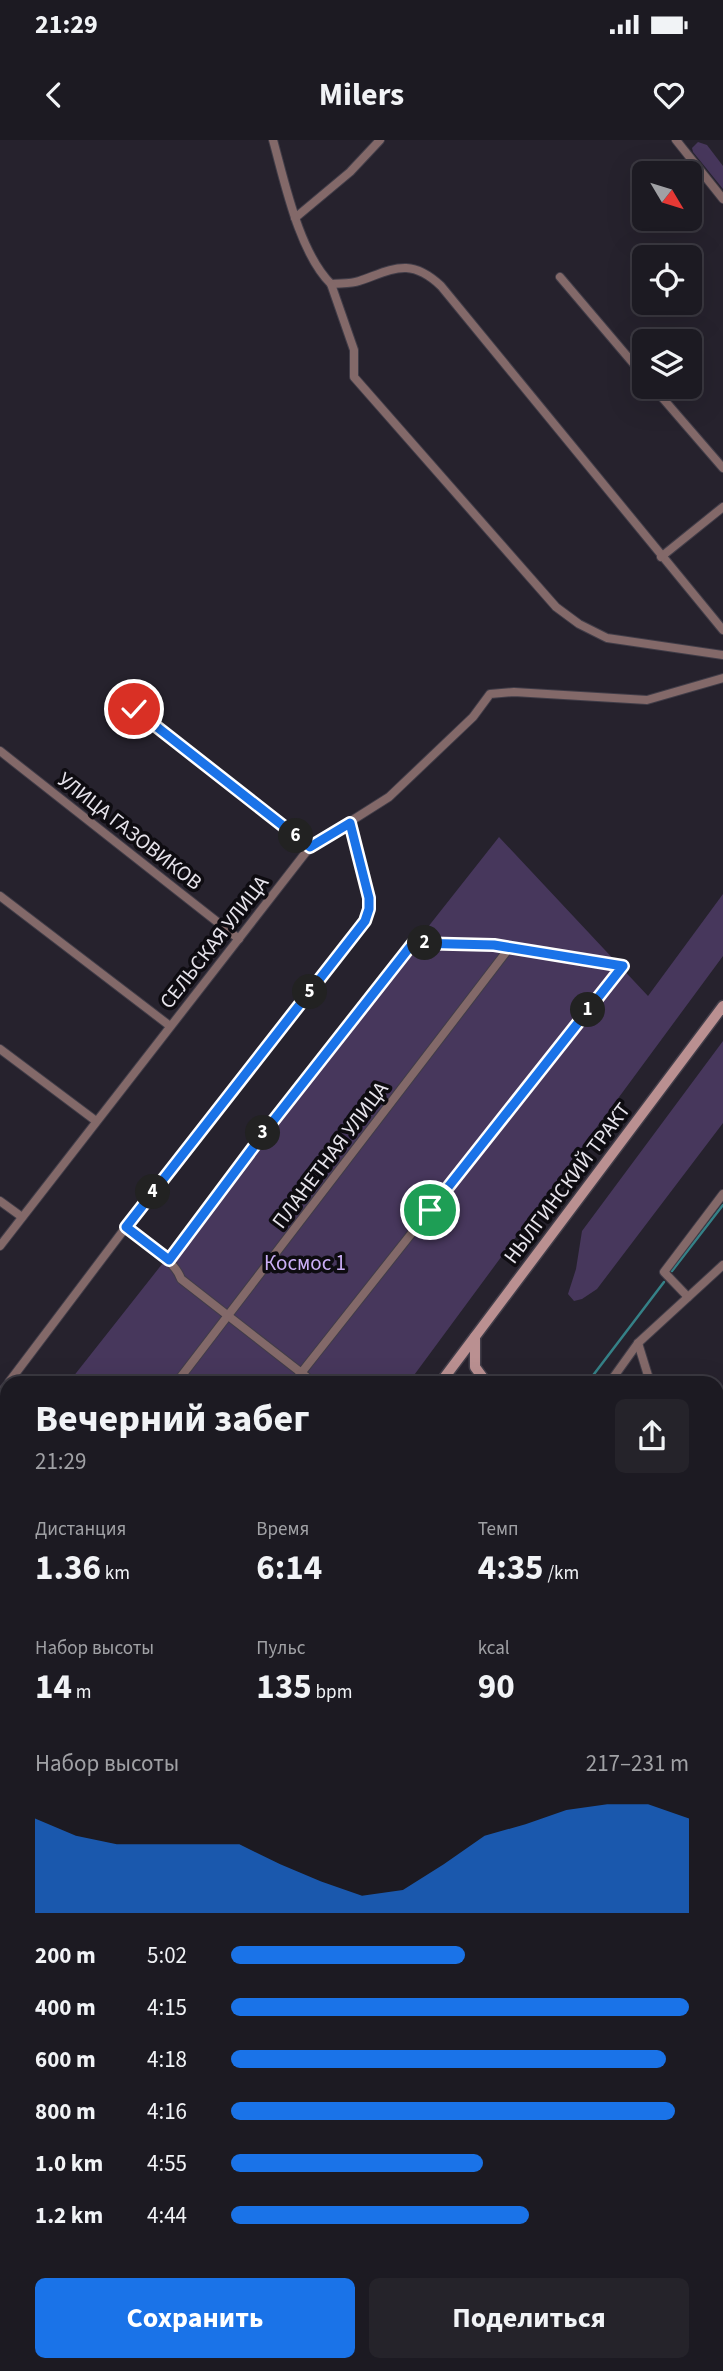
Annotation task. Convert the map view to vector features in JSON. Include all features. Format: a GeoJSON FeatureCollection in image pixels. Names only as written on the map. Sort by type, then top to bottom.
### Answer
{"type":"FeatureCollection","features":[{"type":"Feature","properties":{"kind":"main road","name":"НЫЛГИНСКИЙ ТРАКТ"},"geometry":{"type":"LineString","coordinates":[[446,1376],[723,1006]]}},
{"type":"Feature","properties":{"kind":"main road"},"geometry":{"type":"LineString","coordinates":[[475,1337],[475,1367],[482,1376]]}},
{"type":"Feature","properties":{"kind":"street"},"geometry":{"type":"LineString","coordinates":[[273,140],[295,218],[321,274],[331,284],[354,350],[354,377],[556,607],[579,624],[607,638],[723,655]]}},
{"type":"Feature","properties":{"kind":"street"},"geometry":{"type":"LineString","coordinates":[[295,218],[349,172],[380,140]]}},
{"type":"Feature","properties":{"kind":"street"},"geometry":{"type":"LineString","coordinates":[[676,140],[723,199]]}},
{"type":"Feature","properties":{"kind":"street"},"geometry":{"type":"LineString","coordinates":[[331,284],[356,282],[385,270],[408,267],[428,274],[723,630]]}},
{"type":"Feature","properties":{"kind":"street"},"geometry":{"type":"LineString","coordinates":[[560,277],[632,362]]}},
{"type":"Feature","properties":{"kind":"street"},"geometry":{"type":"LineString","coordinates":[[663,399],[723,468]]}},
{"type":"Feature","properties":{"kind":"street"},"geometry":{"type":"LineString","coordinates":[[661,557],[723,507]]}},
{"type":"Feature","properties":{"kind":"street","name":"СЕЛЬСКАЯ УЛИЦА"},"geometry":{"type":"LineString","coordinates":[[0,1246],[310,847],[389,797],[473,717],[490,694],[514,692],[647,701],[723,678]]}},
{"type":"Feature","properties":{"kind":"street"},"geometry":{"type":"LineString","coordinates":[[134,709],[310,847]]}},
{"type":"Feature","properties":{"kind":"street","name":"УЛИЦА ГАЗОВИКОВ"},"geometry":{"type":"LineString","coordinates":[[0,751],[239,939]]}},
{"type":"Feature","properties":{"kind":"street"},"geometry":{"type":"LineString","coordinates":[[14,1376],[126,1227],[365,921],[369,898],[350,823]]}},
{"type":"Feature","properties":{"kind":"street"},"geometry":{"type":"LineString","coordinates":[[0,896],[170,1026]]}},
{"type":"Feature","properties":{"kind":"street"},"geometry":{"type":"LineString","coordinates":[[169,1260],[287,1103],[413,943],[510,947],[623,966],[299,1376]]}},
{"type":"Feature","properties":{"kind":"street","name":"ПЛАНЕТНАЯ УЛИЦА"},"geometry":{"type":"LineString","coordinates":[[182,1376],[510,947]]}},
{"type":"Feature","properties":{"kind":"street"},"geometry":{"type":"LineString","coordinates":[[0,1049],[96,1121]]}},
{"type":"Feature","properties":{"kind":"street"},"geometry":{"type":"LineString","coordinates":[[688,1297],[664,1272],[723,1194]]}},
{"type":"Feature","properties":{"kind":"street"},"geometry":{"type":"LineString","coordinates":[[0,1200],[22,1217]]}},
{"type":"Feature","properties":{"kind":"street"},"geometry":{"type":"LineString","coordinates":[[126,1227],[169,1260],[181,1279],[306,1376]]}},
{"type":"Feature","properties":{"kind":"street"},"geometry":{"type":"LineString","coordinates":[[614,1376],[638,1343],[723,1265]]}},
{"type":"Feature","properties":{"kind":"street"},"geometry":{"type":"LineString","coordinates":[[638,1343],[648,1376]]}},
{"type":"Feature","properties":{"kind":"street"},"geometry":{"type":"LineString","coordinates":[[0,2117],[0,2145]]}},
{"type":"Feature","properties":{"kind":"green space"},"geometry":{"type":"Polygon","coordinates":[[[698,142],[707,145],[723,166],[723,189],[693,152],[692,148],[698,142]]]}},
{"type":"Feature","properties":{"kind":"green space","name":"Космос 1"},"geometry":{"type":"Polygon","coordinates":[[[499,837],[648,996],[723,894],[723,956],[413,1376],[74,1376],[499,837]]]}},
{"type":"Feature","properties":{"kind":"green space"},"geometry":{"type":"Polygon","coordinates":[[[723,1041],[723,1123],[597,1289],[574,1301],[568,1294],[576,1269],[582,1231],[723,1041]]]}},
{"type":"Feature","properties":{"kind":"waterway"},"geometry":{"type":"LineString","coordinates":[[672,1271],[723,1205]]}},
{"type":"Feature","properties":{"kind":"waterway"},"geometry":{"type":"LineString","coordinates":[[593,1376],[664,1282]]}},
{"type":"Feature","properties":{"kind":"route"},"geometry":{"type":"LineString","coordinates":[[134,709],[310,847],[350,823],[369,898],[365,921],[126,1227],[169,1260],[388,971],[413,943],[494,945],[623,966],[430,1210]]}}]}
